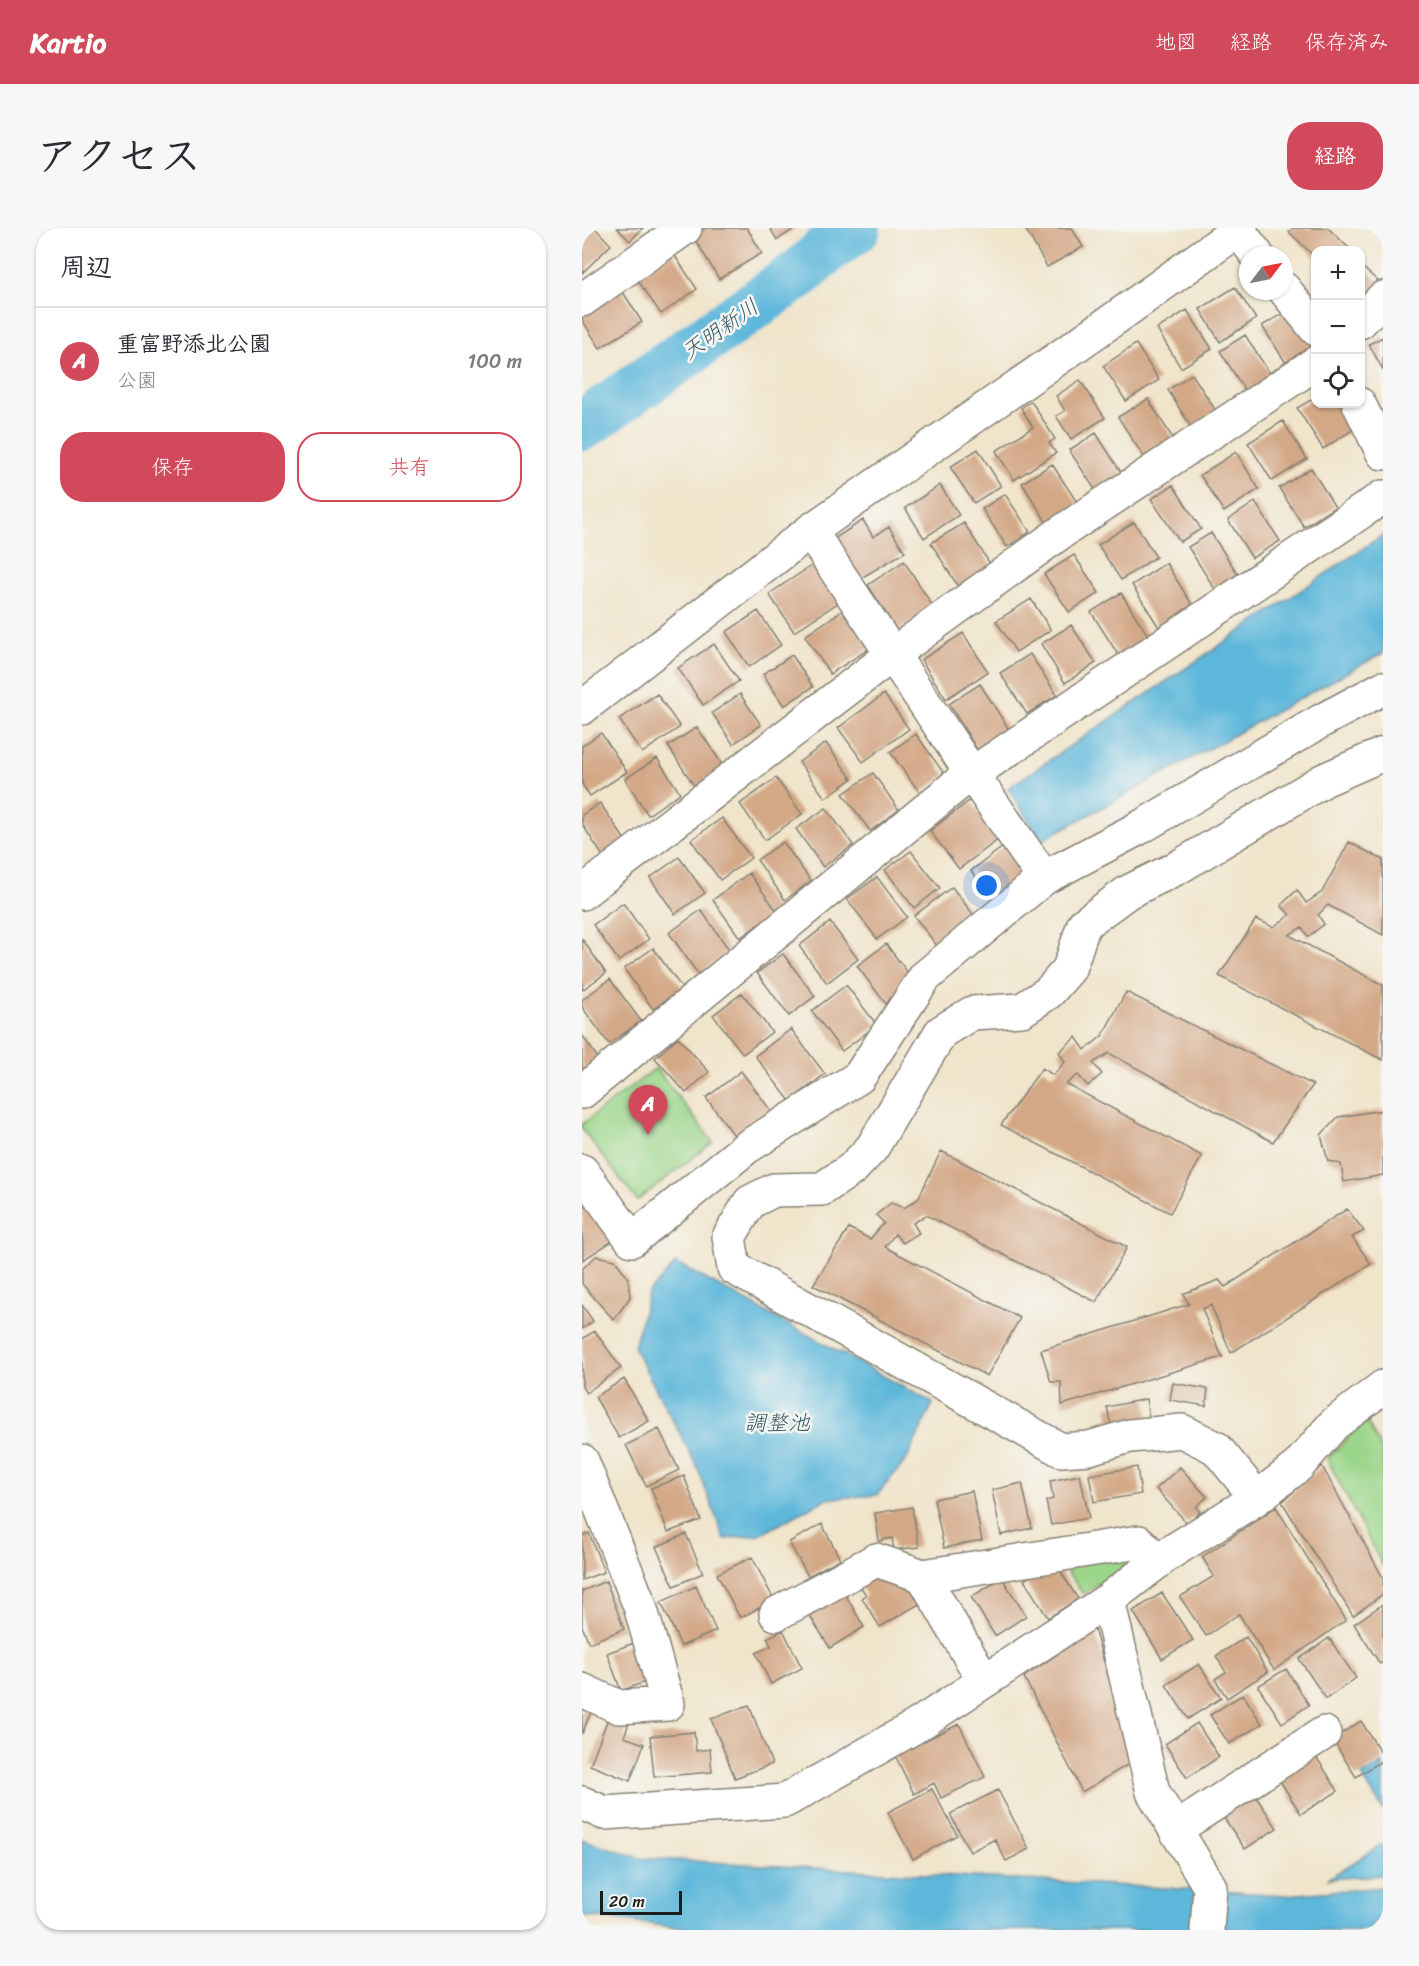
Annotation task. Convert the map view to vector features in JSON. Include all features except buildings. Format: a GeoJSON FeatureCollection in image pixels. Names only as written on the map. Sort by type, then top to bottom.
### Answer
{"type":"FeatureCollection","features":[{"type":"Feature","properties":{"kind":"street"},"geometry":{"type":"LineString","coordinates":[[582,300],[685,228]]}},
{"type":"Feature","properties":{"kind":"street"},"geometry":{"type":"LineString","coordinates":[[582,708],[810,531],[1246,238]]}},
{"type":"Feature","properties":{"kind":"street"},"geometry":{"type":"LineString","coordinates":[[1365,317],[1383,297]]}},
{"type":"Feature","properties":{"kind":"street"},"geometry":{"type":"LineString","coordinates":[[1293,300],[1311,324]]}},
{"type":"Feature","properties":{"kind":"street"},"geometry":{"type":"LineString","coordinates":[[582,893],[893,654],[1060,533],[1311,366]]}},
{"type":"Feature","properties":{"kind":"street"},"geometry":{"type":"LineString","coordinates":[[1361,408],[1383,453]]}},
{"type":"Feature","properties":{"kind":"street"},"geometry":{"type":"LineString","coordinates":[[582,1092],[960,782],[1383,497]]}},
{"type":"Feature","properties":{"kind":"street"},"geometry":{"type":"LineString","coordinates":[[810,531],[1044,879]]}},
{"type":"Feature","properties":{"kind":"street"},"geometry":{"type":"LineString","coordinates":[[582,1171],[632,1240],[747,1147],[859,1077],[925,977],[1044,879],[1142,827],[1321,721],[1383,688]]}},
{"type":"Feature","properties":{"kind":"street"},"geometry":{"type":"LineString","coordinates":[[1257,1498],[1216,1448],[1182,1431],[1130,1436],[1089,1448],[1061,1450],[734,1268],[729,1237],[750,1202],[774,1190],[822,1189],[852,1169],[872,1148],[941,1032],[972,1013],[1022,1010],[1049,992],[1069,969],[1084,924],[1128,892],[1177,868],[1324,780],[1383,754]]}},
{"type":"Feature","properties":{"kind":"street"},"geometry":{"type":"LineString","coordinates":[[582,1803],[604,1813],[785,1801],[916,1725],[1108,1600],[1158,1562],[1257,1498],[1298,1466],[1334,1424],[1381,1398]]}},
{"type":"Feature","properties":{"kind":"street"},"geometry":{"type":"LineString","coordinates":[[582,1461],[640,1606],[668,1704],[620,1707],[582,1690]]}},
{"type":"Feature","properties":{"kind":"street"},"geometry":{"type":"LineString","coordinates":[[776,1614],[876,1560],[923,1576],[1139,1542],[1158,1562]]}},
{"type":"Feature","properties":{"kind":"street"},"geometry":{"type":"LineString","coordinates":[[923,1576],[984,1681]]}},
{"type":"Feature","properties":{"kind":"street"},"geometry":{"type":"LineString","coordinates":[[1108,1600],[1153,1792],[1210,1887],[1207,1930]]}},
{"type":"Feature","properties":{"kind":"street"},"geometry":{"type":"LineString","coordinates":[[1176,1829],[1324,1733]]}},
{"type":"Feature","properties":{"kind":"green space"},"geometry":{"type":"Polygon","coordinates":[[[656,1068],[713,1142],[637,1201],[582,1129],[582,1124],[656,1068]]]}},
{"type":"Feature","properties":{"kind":"green space"},"geometry":{"type":"Polygon","coordinates":[[[1366,1419],[1383,1452],[1383,1567],[1327,1459],[1366,1419]]]}},
{"type":"Feature","properties":{"kind":"green space"},"geometry":{"type":"Polygon","coordinates":[[[1133,1552],[1138,1559],[1083,1594],[1061,1563],[1133,1552]]]}},
{"type":"Feature","properties":{"kind":"water"},"geometry":{"type":"Polygon","coordinates":[[[1383,535],[1383,653],[1041,841],[1008,788],[1383,535]]]}},
{"type":"Feature","properties":{"kind":"water","name":"調整池"},"geometry":{"type":"Polygon","coordinates":[[[676,1263],[933,1403],[907,1459],[877,1495],[826,1499],[760,1535],[724,1539],[697,1466],[634,1348],[648,1293],[676,1263]]]}},
{"type":"Feature","properties":{"kind":"water"},"geometry":{"type":"Polygon","coordinates":[[[1383,1763],[1383,1810],[1362,1776],[1383,1763]]]}},
{"type":"Feature","properties":{"kind":"water"},"geometry":{"type":"Polygon","coordinates":[[[582,1839],[640,1858],[1286,1895],[1383,1887],[1383,1922],[1374,1923],[1373,1930],[699,1930],[582,1916],[582,1839]]]}},
{"type":"Feature","properties":{"kind":"water"},"geometry":{"type":"Polygon","coordinates":[[[1383,1844],[1383,1875],[1327,1879],[1383,1844]]]}},
{"type":"Feature","properties":{"kind":"waterway","name":"天明新川"},"geometry":{"type":"LineString","coordinates":[[582,426],[803,271],[826,250],[856,228]]}},
{"type":"Feature","properties":{"kind":"place","name":"重富野添北公園"},"geometry":{"type":"Point","coordinates":[648,1135]}}]}
